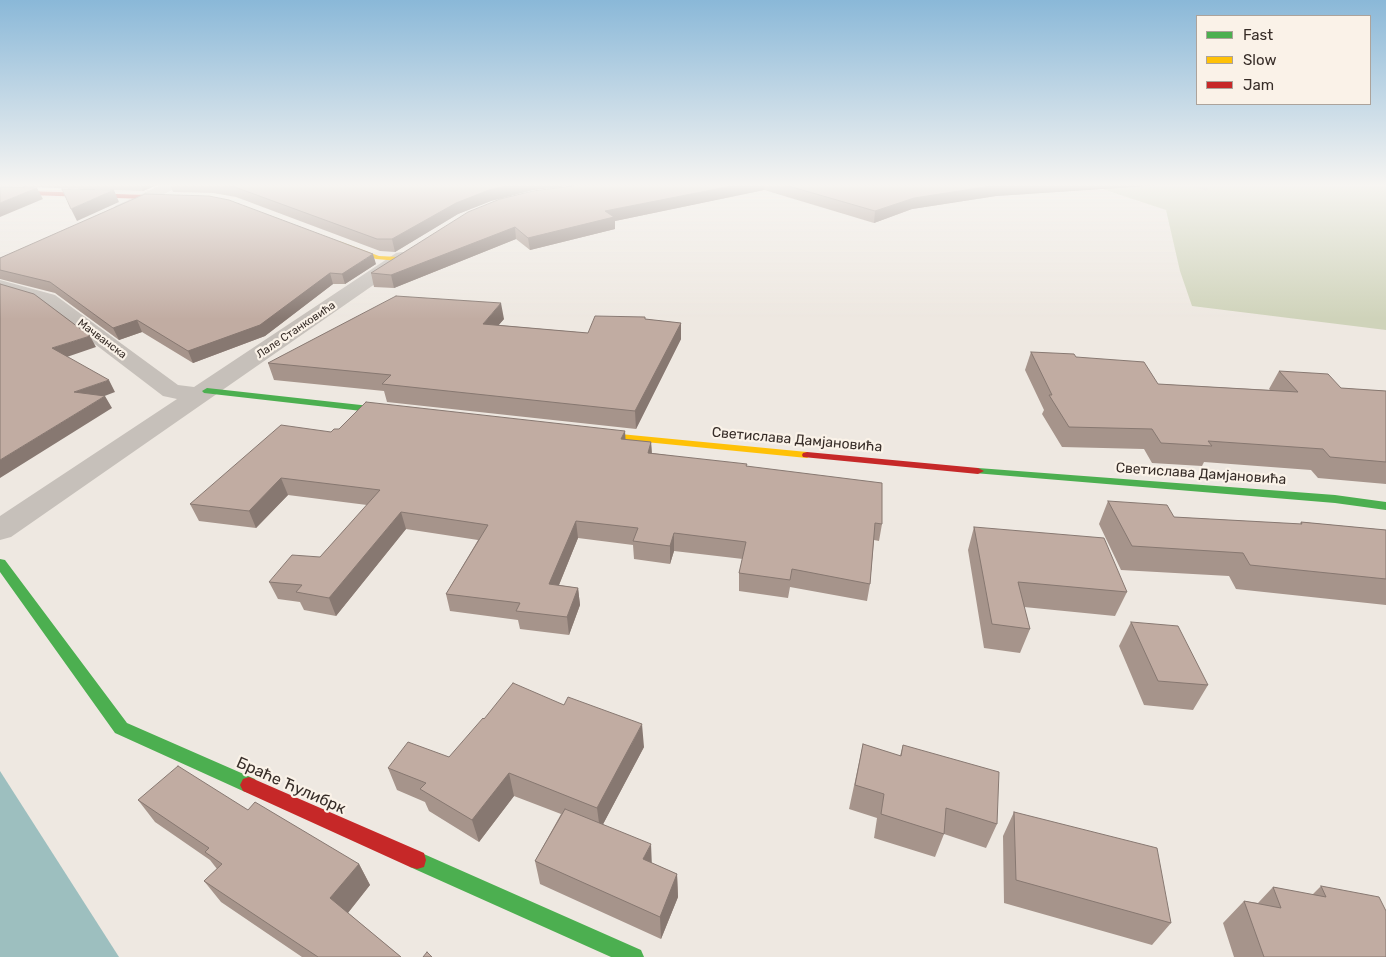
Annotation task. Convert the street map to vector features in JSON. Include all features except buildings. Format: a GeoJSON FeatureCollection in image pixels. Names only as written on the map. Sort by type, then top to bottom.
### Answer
{"type":"FeatureCollection","features":[{"type":"Feature","properties":{"kind":"street"},"geometry":{"type":"LineString","coordinates":[[325,237],[378,258],[407,254]]}},
{"type":"Feature","properties":{"kind":"street","name":"Лале Станковића"},"geometry":{"type":"LineString","coordinates":[[0,530],[407,254]]}},
{"type":"Feature","properties":{"kind":"street","name":"Мачванска"},"geometry":{"type":"LineString","coordinates":[[0,286],[48,299],[171,390],[204,393]]}},
{"type":"Feature","properties":{"kind":"street"},"geometry":{"type":"LineString","coordinates":[[204,393],[406,413]]}},
{"type":"Feature","properties":{"kind":"street","name":"Светислава Дамјановића"},"geometry":{"type":"LineString","coordinates":[[574,432],[703,446],[1044,477],[1335,499],[1386,506]]}},
{"type":"Feature","properties":{"kind":"street","name":"Браће Ћулибрк"},"geometry":{"type":"LineString","coordinates":[[0,563],[121,728],[634,957]]}},
{"type":"Feature","properties":{"kind":"green space"},"geometry":{"type":"Polygon","coordinates":[[[1171,230],[1386,230],[1386,330],[1192,306],[1180,271],[1171,230]]]}},
{"type":"Feature","properties":{"kind":"water"},"geometry":{"type":"Polygon","coordinates":[[[0,771],[119,957],[0,957],[0,771]]]}},
{"type":"Feature","properties":{"kind":"traffic: fast"},"geometry":{"type":"LineString","coordinates":[[207,391],[397,412]]}},
{"type":"Feature","properties":{"kind":"traffic: fast"},"geometry":{"type":"LineString","coordinates":[[978,471],[1335,499],[1386,506]]}},
{"type":"Feature","properties":{"kind":"traffic: fast"},"geometry":{"type":"LineString","coordinates":[[0,563],[121,728],[249,785]]}},
{"type":"Feature","properties":{"kind":"traffic: fast"},"geometry":{"type":"LineString","coordinates":[[417,860],[634,957]]}},
{"type":"Feature","properties":{"kind":"traffic: slow"},"geometry":{"type":"LineString","coordinates":[[339,243],[378,258],[399,259]]}},
{"type":"Feature","properties":{"kind":"traffic: slow"},"geometry":{"type":"LineString","coordinates":[[589,434],[807,455]]}},
{"type":"Feature","properties":{"kind":"traffic: jam"},"geometry":{"type":"LineString","coordinates":[[807,455],[978,471]]}},
{"type":"Feature","properties":{"kind":"traffic: jam"},"geometry":{"type":"LineString","coordinates":[[249,785],[417,860]]}}]}
